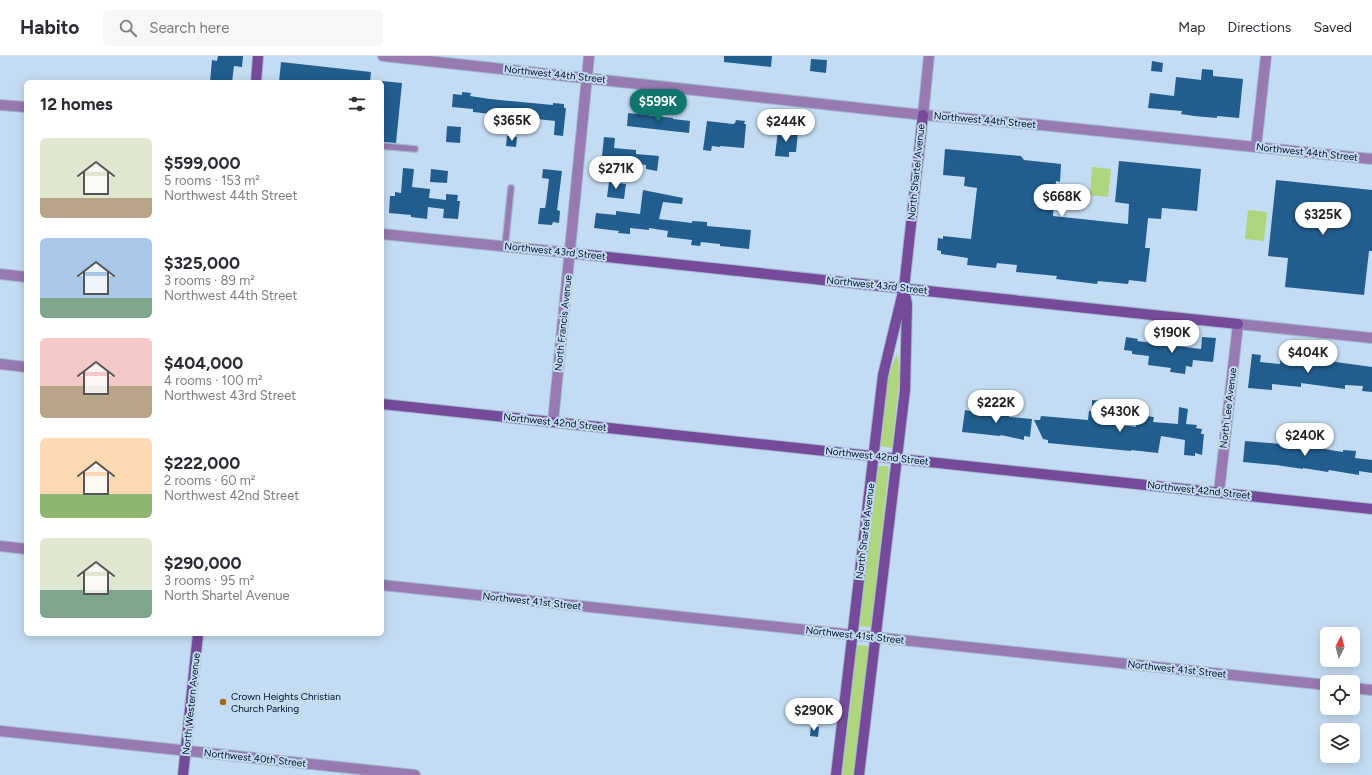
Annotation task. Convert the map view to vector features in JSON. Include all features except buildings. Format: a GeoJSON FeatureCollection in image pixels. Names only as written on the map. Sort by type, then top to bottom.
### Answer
{"type":"FeatureCollection","features":[{"type":"Feature","properties":{"kind":"street"},"geometry":{"type":"LineString","coordinates":[[256,80],[258,56]]}},
{"type":"Feature","properties":{"kind":"street","name":"Northwest 44th Street"},"geometry":{"type":"LineString","coordinates":[[383,56],[923,115],[979,119],[1372,159]]}},
{"type":"Feature","properties":{"kind":"street","name":"North Francis Avenue"},"geometry":{"type":"LineString","coordinates":[[553,422],[589,56]]}},
{"type":"Feature","properties":{"kind":"street","name":"North Shartel Avenue"},"geometry":{"type":"LineString","coordinates":[[836,775],[883,375],[904,288],[929,56]]}},
{"type":"Feature","properties":{"kind":"street"},"geometry":{"type":"LineString","coordinates":[[1256,147],[1266,56]]}},
{"type":"Feature","properties":{"kind":"street"},"geometry":{"type":"LineString","coordinates":[[0,105],[24,107]]}},
{"type":"Feature","properties":{"kind":"street","name":"Northwest 43rd Street"},"geometry":{"type":"LineString","coordinates":[[384,234],[1372,338]]}},
{"type":"Feature","properties":{"kind":"street"},"geometry":{"type":"LineString","coordinates":[[0,274],[24,277]]}},
{"type":"Feature","properties":{"kind":"street","name":"North Shartel Avenue"},"geometry":{"type":"LineString","coordinates":[[859,775],[906,371],[905,334],[907,304],[904,288]]}},
{"type":"Feature","properties":{"kind":"street","name":"North Lee Avenue"},"geometry":{"type":"LineString","coordinates":[[1218,492],[1238,324]]}},
{"type":"Feature","properties":{"kind":"street"},"geometry":{"type":"LineString","coordinates":[[0,364],[24,367]]}},
{"type":"Feature","properties":{"kind":"street","name":"Northwest 42nd Street"},"geometry":{"type":"LineString","coordinates":[[384,404],[1372,508]]}},
{"type":"Feature","properties":{"kind":"street"},"geometry":{"type":"LineString","coordinates":[[0,546],[24,549]]}},
{"type":"Feature","properties":{"kind":"street","name":"Northwest 41st Street"},"geometry":{"type":"LineString","coordinates":[[384,585],[1320,684]]}},
{"type":"Feature","properties":{"kind":"street","name":"North Western Avenue"},"geometry":{"type":"LineString","coordinates":[[183,775],[198,636]]}},
{"type":"Feature","properties":{"kind":"street"},"geometry":{"type":"LineString","coordinates":[[1360,689],[1372,690]]}},
{"type":"Feature","properties":{"kind":"street","name":"Northwest 40th Street"},"geometry":{"type":"LineString","coordinates":[[0,731],[415,775]]}},
{"type":"Feature","properties":{"kind":"lane"},"geometry":{"type":"LineString","coordinates":[[384,146],[415,149]]}},
{"type":"Feature","properties":{"kind":"lane"},"geometry":{"type":"LineString","coordinates":[[505,246],[511,188]]}},
{"type":"Feature","properties":{"kind":"green space"},"geometry":{"type":"Polygon","coordinates":[[[1092,167],[1111,169],[1108,197],[1090,195],[1092,167]]]}},
{"type":"Feature","properties":{"kind":"green space"},"geometry":{"type":"Polygon","coordinates":[[[1248,210],[1267,212],[1264,241],[1245,239],[1248,210]]]}},
{"type":"Feature","properties":{"kind":"green space"},"geometry":{"type":"Polygon","coordinates":[[[897,353],[900,374],[892,448],[881,446],[881,442],[889,373],[897,353]]]}},
{"type":"Feature","properties":{"kind":"green space"},"geometry":{"type":"Polygon","coordinates":[[[878,466],[888,466],[889,468],[871,627],[859,626],[878,466]]]}},
{"type":"Feature","properties":{"kind":"green space"},"geometry":{"type":"Polygon","coordinates":[[[857,645],[869,646],[854,775],[842,775],[857,645]]]}},
{"type":"Feature","properties":{"kind":"place","name":"Crown Heights Christian Church Parking"},"geometry":{"type":"Point","coordinates":[223,702]}}]}
